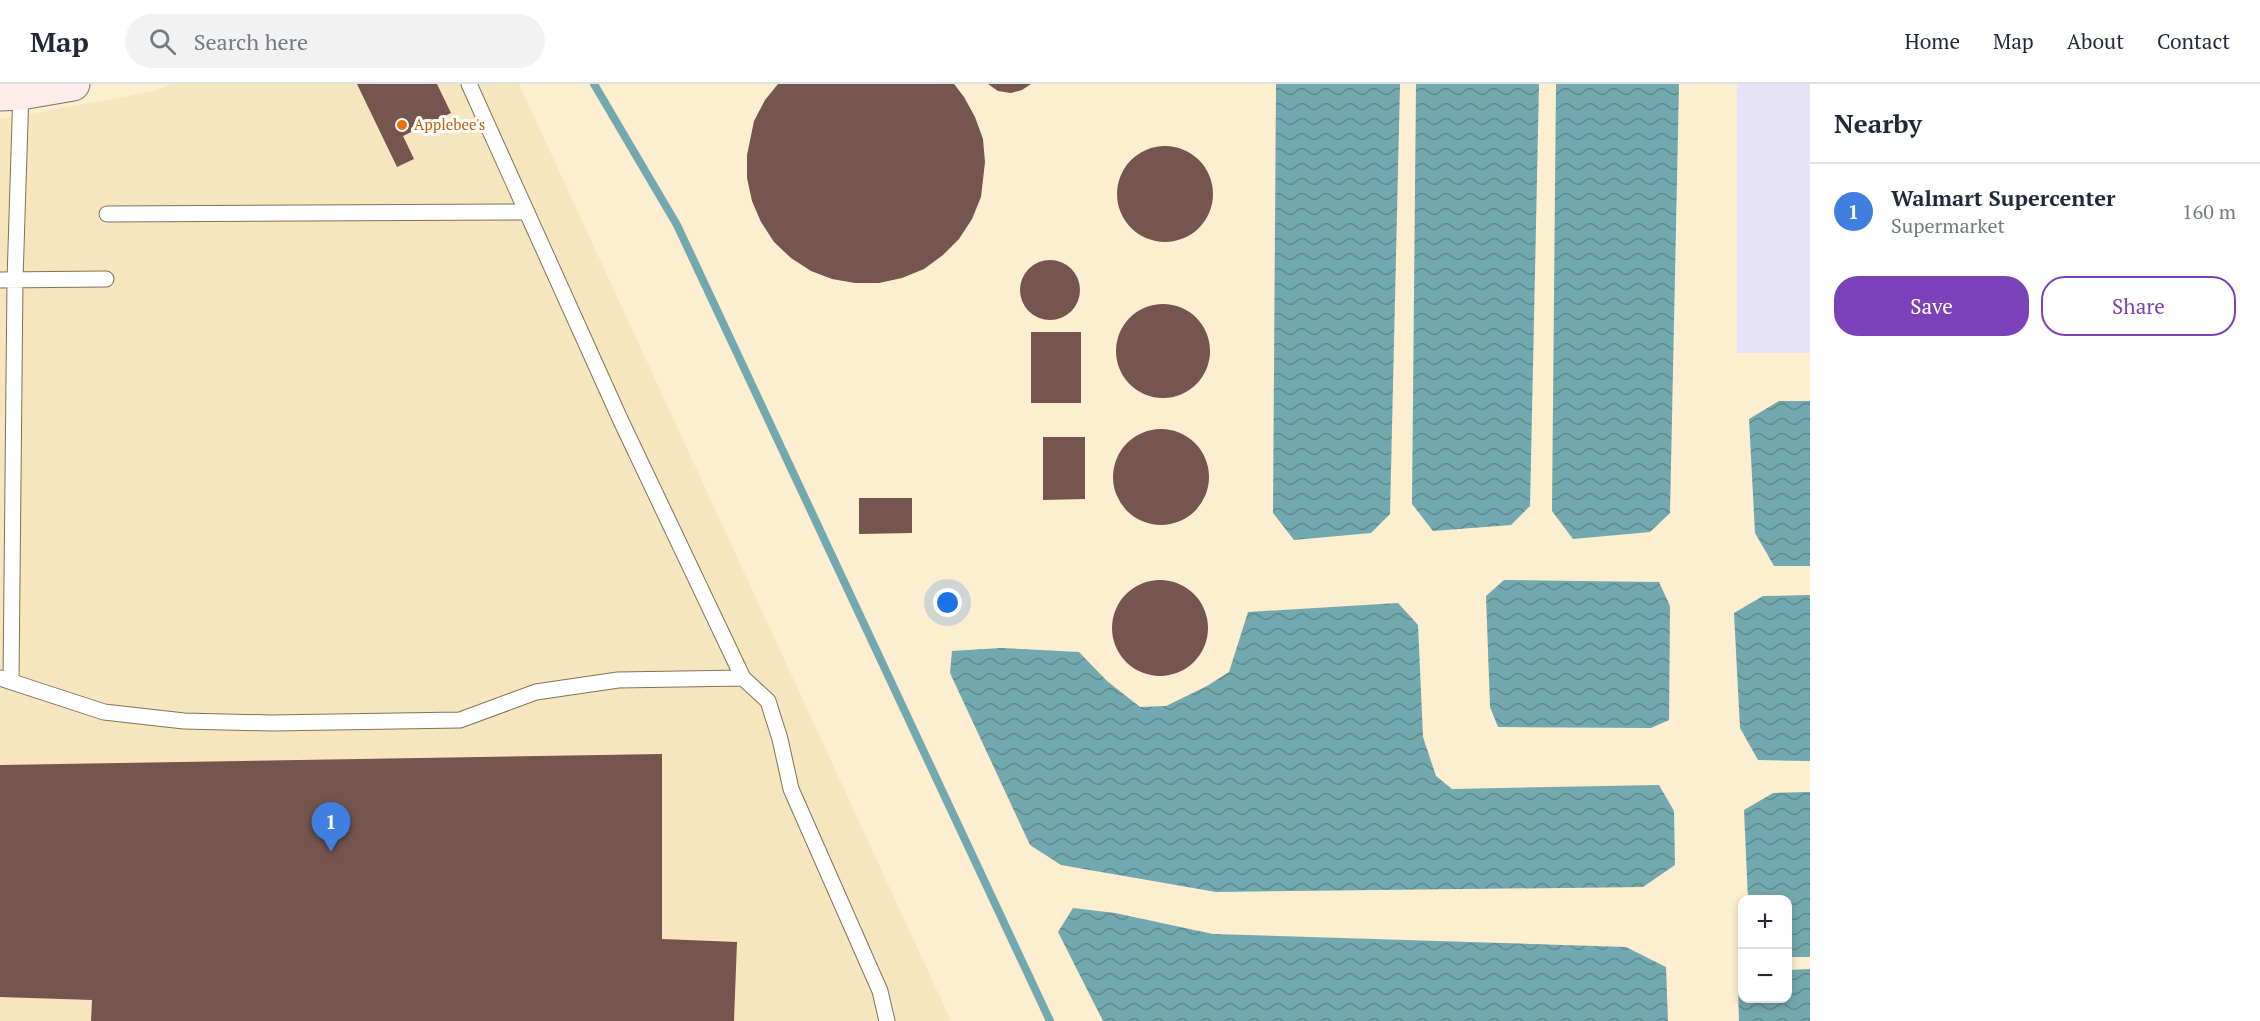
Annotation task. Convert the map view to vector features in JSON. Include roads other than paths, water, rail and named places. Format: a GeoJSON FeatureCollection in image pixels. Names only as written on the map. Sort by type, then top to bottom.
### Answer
{"type":"FeatureCollection","features":[{"type":"Feature","properties":{"kind":"street"},"geometry":{"type":"LineString","coordinates":[[14,90],[73,84]]}},
{"type":"Feature","properties":{"kind":"lane"},"geometry":{"type":"LineString","coordinates":[[469,84],[621,421],[743,678],[768,701],[780,739],[791,789],[880,991],[887,1021]]}},
{"type":"Feature","properties":{"kind":"lane"},"geometry":{"type":"LineString","coordinates":[[14,90],[8,280],[6,679],[104,712],[184,721],[272,723],[460,720],[536,692],[618,680],[743,678]]}},
{"type":"Feature","properties":{"kind":"lane"},"geometry":{"type":"LineString","coordinates":[[107,214],[527,212]]}},
{"type":"Feature","properties":{"kind":"lane"},"geometry":{"type":"LineString","coordinates":[[8,280],[106,279]]}},
{"type":"Feature","properties":{"kind":"water"},"geometry":{"type":"Polygon","coordinates":[[[1276,84],[1400,84],[1390,514],[1371,533],[1294,540],[1273,513],[1276,84]]]}},
{"type":"Feature","properties":{"kind":"water"},"geometry":{"type":"Polygon","coordinates":[[[1416,84],[1539,84],[1530,506],[1511,525],[1433,531],[1412,504],[1416,84]]]}},
{"type":"Feature","properties":{"kind":"water"},"geometry":{"type":"Polygon","coordinates":[[[1556,84],[1679,84],[1670,513],[1650,532],[1573,539],[1552,511],[1556,84]]]}},
{"type":"Feature","properties":{"kind":"water"},"geometry":{"type":"Polygon","coordinates":[[[1779,401],[1810,401],[1810,566],[1774,566],[1755,533],[1749,419],[1779,401]]]}},
{"type":"Feature","properties":{"kind":"water"},"geometry":{"type":"Polygon","coordinates":[[[1504,580],[1659,582],[1670,606],[1669,720],[1651,728],[1498,727],[1490,707],[1486,596],[1504,580]]]}},
{"type":"Feature","properties":{"kind":"water"},"geometry":{"type":"Polygon","coordinates":[[[1810,595],[1810,761],[1758,760],[1740,728],[1734,613],[1763,596],[1810,595]]]}},
{"type":"Feature","properties":{"kind":"water"},"geometry":{"type":"Polygon","coordinates":[[[1398,603],[1418,625],[1423,737],[1436,776],[1452,789],[1659,785],[1674,811],[1675,865],[1643,887],[1216,892],[1061,865],[1030,845],[950,673],[952,651],[1001,648],[1079,652],[1107,681],[1140,707],[1166,706],[1207,686],[1229,672],[1248,612],[1398,603]]]}},
{"type":"Feature","properties":{"kind":"water"},"geometry":{"type":"Polygon","coordinates":[[[1810,792],[1810,957],[1792,957],[1792,895],[1748,895],[1744,810],[1773,793],[1810,792]]]}},
{"type":"Feature","properties":{"kind":"water"},"geometry":{"type":"Polygon","coordinates":[[[1073,908],[1115,913],[1213,934],[1626,947],[1666,967],[1668,1021],[1103,1021],[1058,932],[1073,908]]]}},
{"type":"Feature","properties":{"kind":"water"},"geometry":{"type":"Polygon","coordinates":[[[1810,969],[1810,1021],[1739,1021],[1738,1003],[1792,1003],[1792,970],[1810,969]]]}},
{"type":"Feature","properties":{"kind":"waterway"},"geometry":{"type":"LineString","coordinates":[[594,84],[677,225],[1050,1021]]}},
{"type":"Feature","properties":{"kind":"place","name":"Applebee's"},"geometry":{"type":"Point","coordinates":[402,125]}},
{"type":"Feature","properties":{"kind":"place","name":"Walmart Supercenter"},"geometry":{"type":"Point","coordinates":[331,852]}}]}
